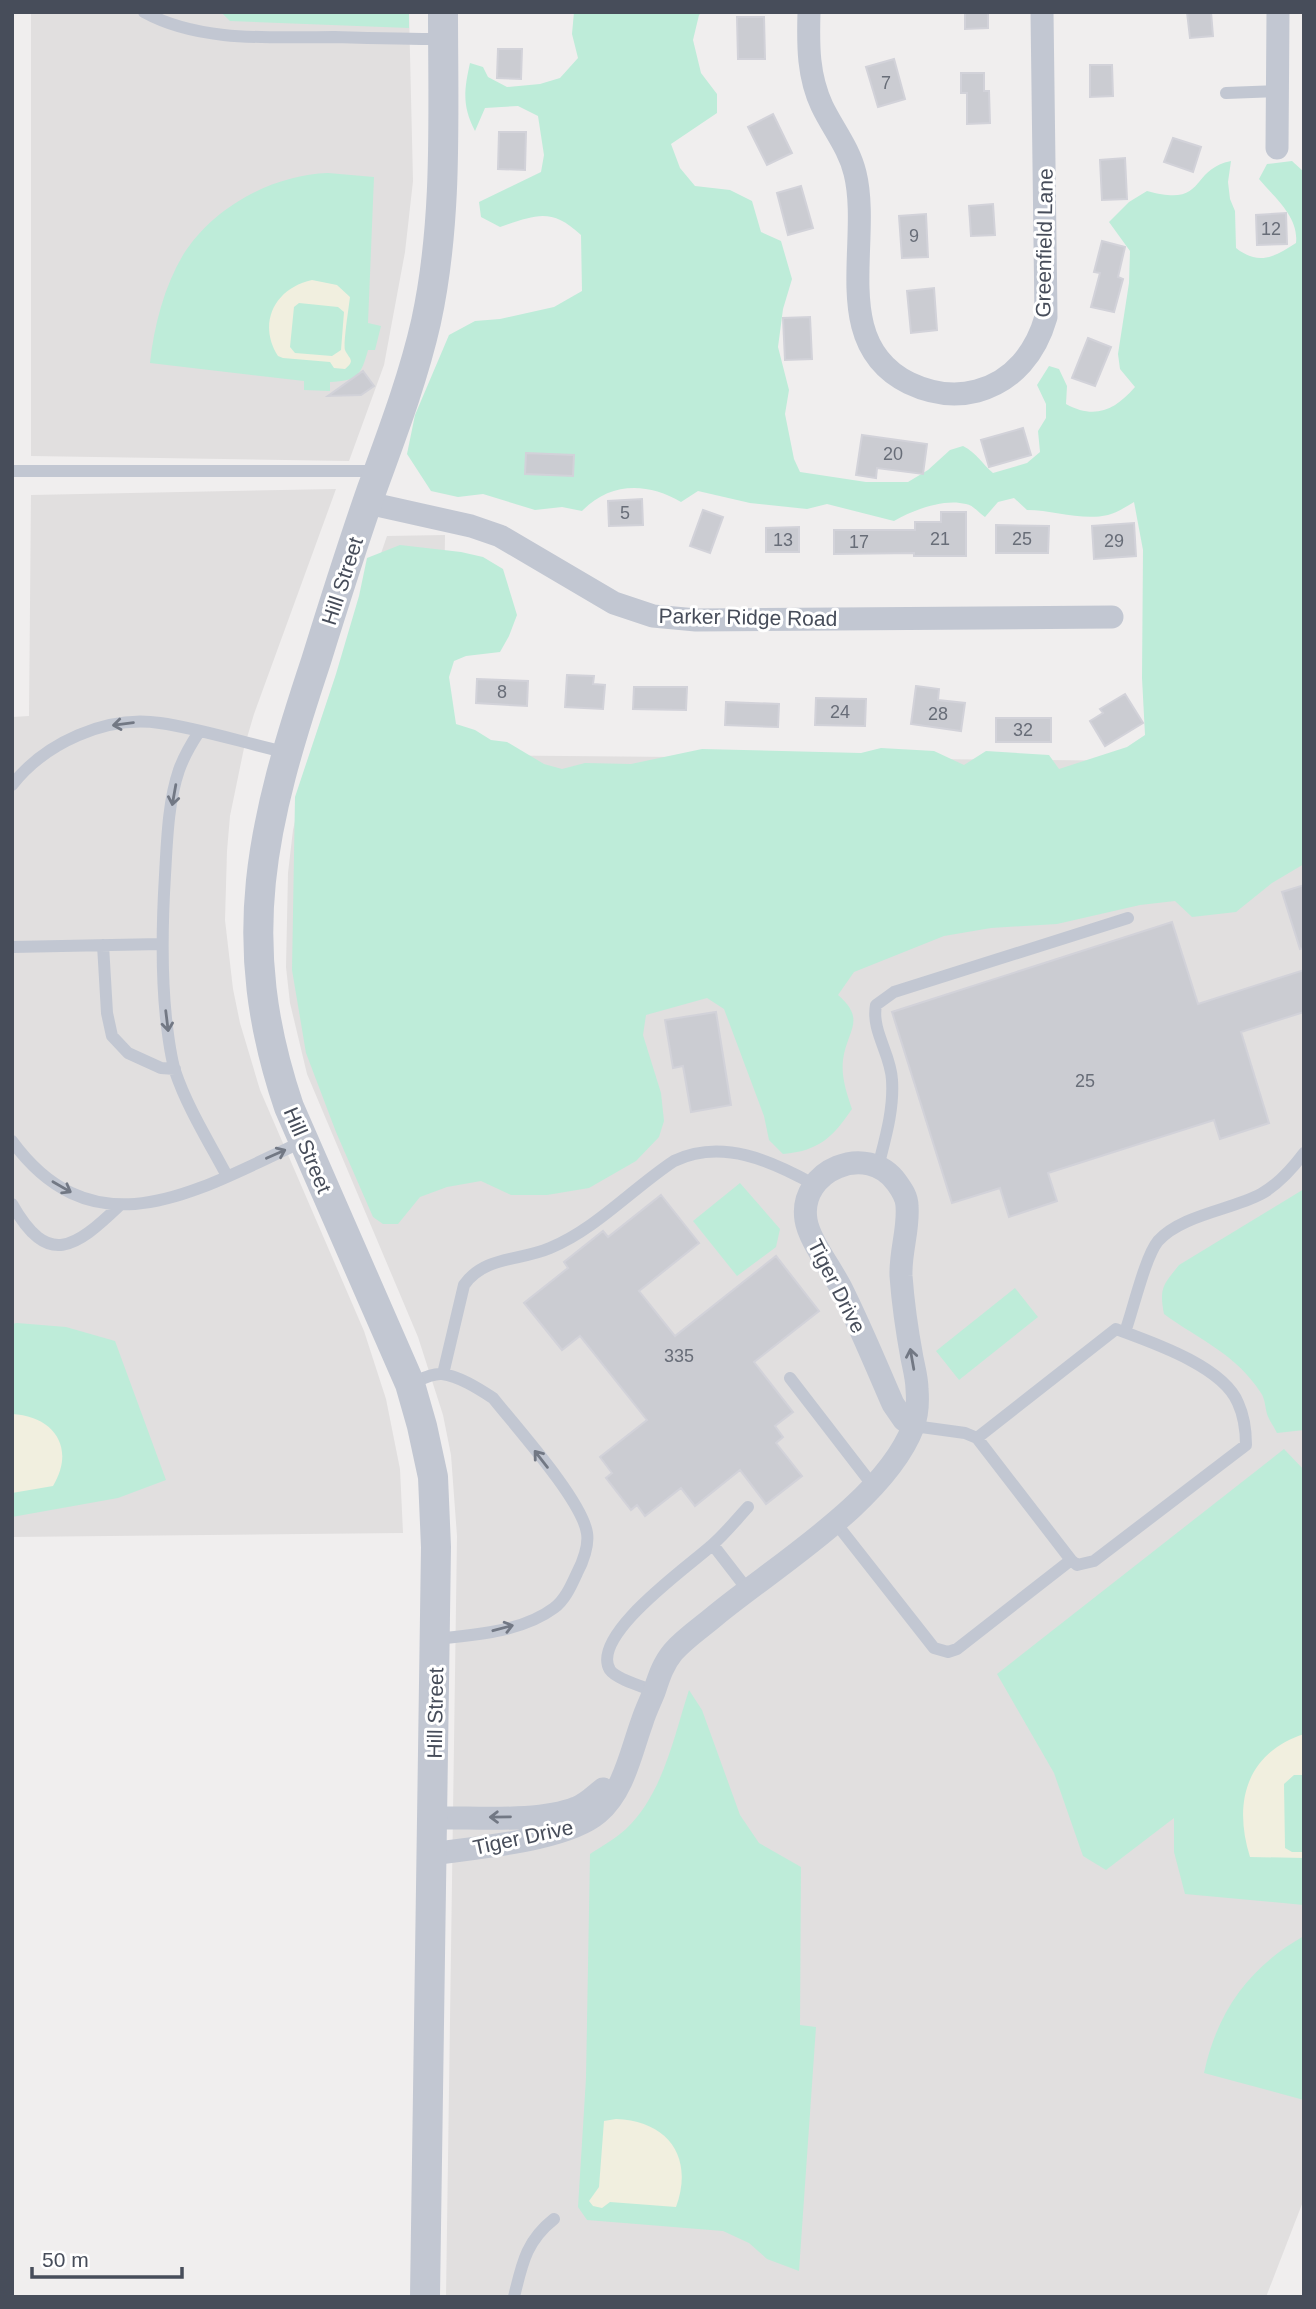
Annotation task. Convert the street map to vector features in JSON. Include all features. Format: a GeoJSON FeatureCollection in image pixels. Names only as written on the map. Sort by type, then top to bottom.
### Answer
{"type":"FeatureCollection","features":[{"type":"Feature","properties":{"kind":"street","name":"Greenfield Lane"},"geometry":{"type":"LineString","coordinates":[[809,12],[808,51],[812,81],[851,160],[858,186],[858,301],[864,333],[880,360],[904,380],[932,392],[947,394],[977,391],[1011,374],[1027,358],[1035,345],[1046,317],[1042,12]]}},
{"type":"Feature","properties":{"kind":"street"},"geometry":{"type":"LineString","coordinates":[[1278,12],[1278,148]]}},
{"type":"Feature","properties":{"kind":"street","name":"Hill Street"},"geometry":{"type":"LineString","coordinates":[[425,2297],[436,1639],[436,1513],[433,1477],[410,1384],[289,1107],[270,1047],[258,968],[261,873],[265,840],[285,752],[411,381],[426,320],[442,204],[443,26]]}},
{"type":"Feature","properties":{"kind":"street","name":"Parker Ridge Road"},"geometry":{"type":"LineString","coordinates":[[368,503],[471,526],[500,536],[614,603],[653,617],[696,620],[1112,617]]}},
{"type":"Feature","properties":{"kind":"street"},"geometry":{"type":"LineString","coordinates":[[815,1185],[829,1171],[849,1163],[862,1161],[878,1167]]}},
{"type":"Feature","properties":{"kind":"street","name":"Tiger Drive"},"geometry":{"type":"LineString","coordinates":[[433,1854],[552,1835],[580,1826],[600,1812],[612,1797],[626,1768],[664,1665],[674,1650],[835,1522],[886,1474],[914,1426],[918,1385],[901,1272],[907,1203],[894,1178],[878,1167]]}},
{"type":"Feature","properties":{"kind":"street","name":"Tiger Drive"},"geometry":{"type":"LineString","coordinates":[[815,1185],[805,1210],[809,1233],[840,1287],[893,1404],[904,1420],[914,1426]]}},
{"type":"Feature","properties":{"kind":"street","name":"Tiger Drive"},"geometry":{"type":"LineString","coordinates":[[433,1818],[543,1816],[561,1813],[587,1803],[626,1768]]}},
{"type":"Feature","properties":{"kind":"lane"},"geometry":{"type":"LineString","coordinates":[[144,12],[176,27],[198,32],[250,36],[443,26]]}},
{"type":"Feature","properties":{"kind":"lane"},"geometry":{"type":"LineString","coordinates":[[1226,93],[1278,91]]}},
{"type":"Feature","properties":{"kind":"lane"},"geometry":{"type":"LineString","coordinates":[[12,471],[379,471]]}},
{"type":"Feature","properties":{"kind":"lane"},"geometry":{"type":"LineString","coordinates":[[12,785],[30,765],[50,750],[77,736],[110,726],[132,723],[159,723],[285,752]]}},
{"type":"Feature","properties":{"kind":"lane"},"geometry":{"type":"LineString","coordinates":[[199,732],[178,772],[167,845],[161,977],[169,1045],[175,1069],[183,1091],[227,1176]]}},
{"type":"Feature","properties":{"kind":"lane"},"geometry":{"type":"LineString","coordinates":[[878,1167],[888,1125],[892,1079],[889,1060],[880,1039],[876,1005],[894,992],[1128,918]]}},
{"type":"Feature","properties":{"kind":"lane"},"geometry":{"type":"LineString","coordinates":[[12,947],[161,944]]}},
{"type":"Feature","properties":{"kind":"lane"},"geometry":{"type":"LineString","coordinates":[[103,945],[107,1013],[112,1036],[128,1053],[161,1068],[175,1069]]}},
{"type":"Feature","properties":{"kind":"lane"},"geometry":{"type":"LineString","coordinates":[[12,1141],[40,1172],[55,1184],[95,1203],[119,1206],[155,1202],[227,1176],[304,1141]]}},
{"type":"Feature","properties":{"kind":"lane"},"geometry":{"type":"LineString","coordinates":[[443,1374],[464,1285],[472,1273],[487,1265],[550,1249],[578,1233],[674,1161],[692,1154],[721,1151],[774,1164],[815,1185]]}},
{"type":"Feature","properties":{"kind":"lane"},"geometry":{"type":"LineString","coordinates":[[1125,1332],[1146,1263],[1159,1241],[1176,1228],[1261,1194],[1292,1169],[1304,1153]]}},
{"type":"Feature","properties":{"kind":"lane"},"geometry":{"type":"LineString","coordinates":[[12,1204],[29,1230],[39,1240],[51,1245],[73,1243],[85,1237],[119,1206]]}},
{"type":"Feature","properties":{"kind":"lane"},"geometry":{"type":"LineString","coordinates":[[914,1426],[965,1433],[977,1438],[1071,1560],[1077,1564],[1094,1561],[1247,1445],[1245,1424],[1238,1401],[1216,1375],[1178,1355],[1116,1329],[977,1438]]}},
{"type":"Feature","properties":{"kind":"lane"},"geometry":{"type":"LineString","coordinates":[[410,1384],[443,1374],[493,1398],[574,1501],[587,1533],[583,1561],[568,1593],[555,1608],[537,1618],[506,1628],[436,1639]]}},
{"type":"Feature","properties":{"kind":"lane"},"geometry":{"type":"LineString","coordinates":[[790,1378],[874,1487]]}},
{"type":"Feature","properties":{"kind":"lane"},"geometry":{"type":"LineString","coordinates":[[654,1691],[614,1675],[608,1662],[609,1647],[648,1599],[713,1545],[748,1507]]}},
{"type":"Feature","properties":{"kind":"lane"},"geometry":{"type":"LineString","coordinates":[[835,1522],[934,1648],[940,1651],[957,1649],[1071,1560]]}},
{"type":"Feature","properties":{"kind":"lane"},"geometry":{"type":"LineString","coordinates":[[713,1545],[747,1590]]}},
{"type":"Feature","properties":{"kind":"lane"},"geometry":{"type":"LineString","coordinates":[[514,2297],[523,2261],[534,2238],[554,2219]]}},
{"type":"Feature","properties":{"kind":"shaded area"},"geometry":{"type":"Polygon","coordinates":[[[31,12],[409,12],[413,181],[405,252],[384,365],[349,461],[31,456],[31,12]]]}},
{"type":"Feature","properties":{"kind":"shaded area"},"geometry":{"type":"Polygon","coordinates":[[[1304,269],[1304,2199],[1266,2297],[446,2297],[457,1536],[451,1455],[443,1415],[418,1337],[307,1074],[290,1003],[286,967],[288,873],[293,830],[306,771],[387,536],[445,535],[442,755],[1156,761],[1304,269]]]}},
{"type":"Feature","properties":{"kind":"shaded area"},"geometry":{"type":"Polygon","coordinates":[[[336,489],[244,748],[230,816],[225,920],[240,1023],[260,1090],[364,1331],[386,1399],[400,1469],[403,1533],[12,1537],[12,717],[29,716],[31,495],[336,489]]]}},
{"type":"Feature","properties":{"kind":"green space"},"geometry":{"type":"Polygon","coordinates":[[[221,12],[409,12],[409,28],[230,21],[221,12]]]}},
{"type":"Feature","properties":{"kind":"green space"},"geometry":{"type":"Polygon","coordinates":[[[574,12],[702,12],[693,40],[701,73],[717,94],[717,113],[671,144],[680,168],[695,186],[730,190],[752,201],[761,232],[781,241],[792,279],[783,309],[778,347],[789,390],[785,414],[794,459],[800,472],[866,482],[908,482],[928,470],[950,450],[963,446],[993,473],[1027,463],[1040,452],[1038,431],[1046,418],[1046,404],[1037,385],[1049,366],[1059,369],[1067,386],[1066,404],[1076,409],[1095,412],[1104,410],[1120,402],[1135,387],[1120,369],[1118,354],[1129,283],[1130,251],[1109,222],[1129,202],[1147,191],[1180,195],[1196,186],[1208,172],[1231,161],[1228,182],[1235,211],[1236,248],[1252,257],[1266,258],[1296,243],[1296,234],[1285,208],[1259,179],[1267,164],[1292,161],[1304,172],[1304,864],[1272,883],[1236,912],[1192,917],[1175,901],[1140,905],[1057,924],[991,928],[944,936],[854,972],[838,995],[852,1011],[853,1019],[843,1060],[845,1085],[852,1109],[831,1135],[806,1150],[783,1154],[769,1140],[764,1116],[724,1009],[707,998],[646,1015],[643,1035],[661,1093],[664,1121],[659,1137],[636,1161],[589,1188],[547,1195],[511,1195],[481,1181],[447,1187],[420,1197],[398,1224],[383,1224],[373,1217],[336,1132],[306,1053],[292,970],[295,797],[336,674],[367,558],[400,545],[483,557],[503,569],[517,615],[500,652],[466,656],[454,661],[449,677],[456,724],[475,730],[491,740],[507,742],[544,764],[562,769],[585,763],[631,764],[702,749],[861,753],[881,748],[934,751],[964,765],[986,751],[1049,755],[1059,769],[1127,747],[1145,735],[1142,678],[1143,550],[1134,502],[1121,510],[1098,517],[1027,510],[1014,498],[998,502],[985,517],[969,505],[948,503],[919,509],[894,521],[827,504],[807,509],[750,503],[698,491],[681,502],[668,495],[642,488],[617,490],[593,501],[582,511],[562,507],[535,510],[483,494],[458,497],[431,491],[407,454],[415,415],[449,335],[475,321],[500,319],[554,307],[582,291],[581,235],[570,226],[561,220],[543,216],[500,227],[481,217],[479,202],[541,172],[544,155],[538,116],[518,106],[485,108],[475,131],[465,98],[470,63],[483,67],[488,77],[507,87],[540,84],[560,78],[578,58],[572,34],[574,12]]]}},
{"type":"Feature","properties":{"kind":"green space"},"geometry":{"type":"Polygon","coordinates":[[[328,173],[374,177],[368,323],[381,326],[375,350],[368,350],[357,375],[347,380],[330,382],[330,391],[304,390],[304,381],[150,363],[157,321],[176,267],[210,222],[227,208],[265,187],[307,175],[328,173]]]}},
{"type":"Feature","properties":{"kind":"green space"},"geometry":{"type":"Polygon","coordinates":[[[740,1183],[780,1229],[776,1247],[737,1276],[693,1221],[740,1183]]]}},
{"type":"Feature","properties":{"kind":"green space"},"geometry":{"type":"Polygon","coordinates":[[[1304,1189],[1304,1430],[1277,1433],[1268,1416],[1262,1395],[1251,1379],[1217,1349],[1164,1314],[1162,1292],[1179,1265],[1304,1189]]]}},
{"type":"Feature","properties":{"kind":"green space"},"geometry":{"type":"Polygon","coordinates":[[[1015,1288],[1038,1317],[959,1380],[936,1351],[1015,1288]]]}},
{"type":"Feature","properties":{"kind":"green space"},"geometry":{"type":"Polygon","coordinates":[[[12,1324],[66,1327],[115,1341],[166,1480],[118,1498],[12,1517],[12,1324]]]}},
{"type":"Feature","properties":{"kind":"green space"},"geometry":{"type":"Polygon","coordinates":[[[1284,1449],[1304,1470],[1304,1905],[1185,1894],[1174,1852],[1174,1818],[1106,1870],[1083,1856],[1054,1773],[997,1674],[1284,1449]]]}},
{"type":"Feature","properties":{"kind":"green space"},"geometry":{"type":"Polygon","coordinates":[[[689,1690],[702,1710],[740,1815],[759,1843],[801,1867],[800,2025],[816,2027],[799,2271],[767,2259],[749,2243],[723,2231],[587,2220],[578,2207],[586,2078],[590,1854],[626,1829],[649,1799],[666,1764],[689,1690]]]}},
{"type":"Feature","properties":{"kind":"green space"},"geometry":{"type":"Polygon","coordinates":[[[1304,1936],[1304,2100],[1204,2073],[1217,2030],[1238,1993],[1267,1962],[1304,1936]]]}},
{"type":"Feature","properties":{"kind":"sand"},"geometry":{"type":"Polygon","coordinates":[[[312,280],[337,285],[350,297],[345,350],[351,361],[345,369],[334,368],[330,362],[278,356],[269,331],[273,309],[279,299],[299,284],[312,280]],[[299,303],[294,307],[290,347],[295,353],[332,356],[341,350],[344,312],[338,307],[299,303]]]}},
{"type":"Feature","properties":{"kind":"sand"},"geometry":{"type":"Polygon","coordinates":[[[12,1414],[39,1421],[57,1436],[62,1459],[60,1472],[53,1486],[12,1493],[12,1414]]]}},
{"type":"Feature","properties":{"kind":"sand"},"geometry":{"type":"Polygon","coordinates":[[[1304,1734],[1304,1775],[1294,1775],[1284,1784],[1285,1848],[1292,1852],[1304,1852],[1304,1858],[1250,1857],[1243,1818],[1244,1799],[1249,1782],[1257,1767],[1269,1754],[1284,1743],[1304,1734]]]}},
{"type":"Feature","properties":{"kind":"sand"},"geometry":{"type":"Polygon","coordinates":[[[604,2121],[635,2121],[650,2127],[673,2145],[682,2173],[676,2207],[610,2202],[602,2208],[593,2206],[589,2201],[599,2187],[604,2121]]]}},
{"type":"Feature","properties":{"kind":"building"},"geometry":{"type":"Polygon","coordinates":[[[965,12],[988,12],[988,28],[965,29],[965,12]]]}},
{"type":"Feature","properties":{"kind":"building"},"geometry":{"type":"Polygon","coordinates":[[[1187,12],[1211,12],[1213,36],[1190,38],[1187,12]]]}},
{"type":"Feature","properties":{"kind":"building"},"geometry":{"type":"Polygon","coordinates":[[[737,17],[764,17],[765,59],[738,59],[737,17]]]}},
{"type":"Feature","properties":{"kind":"building"},"geometry":{"type":"Polygon","coordinates":[[[498,49],[522,49],[521,79],[497,78],[498,49]]]}},
{"type":"Feature","properties":{"kind":"building"},"geometry":{"type":"Polygon","coordinates":[[[894,59],[905,99],[878,107],[866,67],[894,59]]]}},
{"type":"Feature","properties":{"kind":"building"},"geometry":{"type":"Polygon","coordinates":[[[1090,65],[1112,65],[1113,96],[1090,97],[1090,65]]]}},
{"type":"Feature","properties":{"kind":"building"},"geometry":{"type":"Polygon","coordinates":[[[961,73],[984,73],[984,91],[989,91],[990,123],[967,124],[967,93],[961,93],[961,73]]]}},
{"type":"Feature","properties":{"kind":"building"},"geometry":{"type":"Polygon","coordinates":[[[773,114],[792,153],[767,165],[748,127],[773,114]]]}},
{"type":"Feature","properties":{"kind":"building"},"geometry":{"type":"Polygon","coordinates":[[[499,132],[526,132],[525,170],[498,169],[499,132]]]}},
{"type":"Feature","properties":{"kind":"building"},"geometry":{"type":"Polygon","coordinates":[[[1173,138],[1201,147],[1193,172],[1164,162],[1173,138]]]}},
{"type":"Feature","properties":{"kind":"building"},"geometry":{"type":"Polygon","coordinates":[[[1125,158],[1127,199],[1102,200],[1100,160],[1125,158]]]}},
{"type":"Feature","properties":{"kind":"building"},"geometry":{"type":"Polygon","coordinates":[[[801,186],[813,228],[788,235],[777,193],[801,186]]]}},
{"type":"Feature","properties":{"kind":"building"},"geometry":{"type":"Polygon","coordinates":[[[993,204],[995,235],[971,236],[969,206],[993,204]]]}},
{"type":"Feature","properties":{"kind":"building"},"geometry":{"type":"Polygon","coordinates":[[[1286,213],[1287,244],[1257,245],[1256,215],[1286,213]]]}},
{"type":"Feature","properties":{"kind":"building"},"geometry":{"type":"Polygon","coordinates":[[[926,214],[928,257],[902,258],[899,216],[926,214]]]}},
{"type":"Feature","properties":{"kind":"building"},"geometry":{"type":"Polygon","coordinates":[[[1102,241],[1125,247],[1118,277],[1123,279],[1114,312],[1091,307],[1100,273],[1094,272],[1102,241]]]}},
{"type":"Feature","properties":{"kind":"building"},"geometry":{"type":"Polygon","coordinates":[[[934,288],[937,330],[911,333],[907,291],[934,288]]]}},
{"type":"Feature","properties":{"kind":"building"},"geometry":{"type":"Polygon","coordinates":[[[810,317],[812,359],[785,360],[783,318],[810,317]]]}},
{"type":"Feature","properties":{"kind":"building"},"geometry":{"type":"Polygon","coordinates":[[[1088,338],[1111,347],[1095,386],[1072,378],[1088,338]]]}},
{"type":"Feature","properties":{"kind":"building"},"geometry":{"type":"Polygon","coordinates":[[[363,371],[374,386],[361,395],[328,396],[363,371]]]}},
{"type":"Feature","properties":{"kind":"building"},"geometry":{"type":"Polygon","coordinates":[[[1023,428],[1031,455],[989,467],[981,440],[1023,428]]]}},
{"type":"Feature","properties":{"kind":"building"},"geometry":{"type":"Polygon","coordinates":[[[862,435],[927,444],[923,474],[877,468],[876,478],[856,475],[862,435]]]}},
{"type":"Feature","properties":{"kind":"building"},"geometry":{"type":"Polygon","coordinates":[[[526,453],[574,455],[573,476],[525,474],[526,453]]]}},
{"type":"Feature","properties":{"kind":"building"},"geometry":{"type":"Polygon","coordinates":[[[642,499],[643,525],[609,526],[608,501],[642,499]]]}},
{"type":"Feature","properties":{"kind":"building"},"geometry":{"type":"Polygon","coordinates":[[[703,510],[723,517],[710,553],[690,546],[703,510]]]}},
{"type":"Feature","properties":{"kind":"building"},"geometry":{"type":"Polygon","coordinates":[[[941,512],[966,512],[966,556],[914,556],[914,553],[834,554],[834,530],[915,530],[915,522],[941,522],[941,512]]]}},
{"type":"Feature","properties":{"kind":"building"},"geometry":{"type":"Polygon","coordinates":[[[1134,523],[1136,556],[1094,559],[1092,526],[1134,523]]]}},
{"type":"Feature","properties":{"kind":"building"},"geometry":{"type":"Polygon","coordinates":[[[996,525],[1049,526],[1048,553],[996,553],[996,525]]]}},
{"type":"Feature","properties":{"kind":"building"},"geometry":{"type":"Polygon","coordinates":[[[799,527],[799,552],[766,552],[766,528],[799,527]]]}},
{"type":"Feature","properties":{"kind":"building"},"geometry":{"type":"Polygon","coordinates":[[[567,675],[594,676],[593,684],[605,685],[603,709],[565,707],[567,675]]]}},
{"type":"Feature","properties":{"kind":"building"},"geometry":{"type":"Polygon","coordinates":[[[477,679],[528,681],[527,706],[476,703],[477,679]]]}},
{"type":"Feature","properties":{"kind":"building"},"geometry":{"type":"Polygon","coordinates":[[[916,686],[939,689],[938,700],[965,703],[961,731],[911,724],[916,686]]]}},
{"type":"Feature","properties":{"kind":"building"},"geometry":{"type":"Polygon","coordinates":[[[634,687],[687,687],[686,710],[633,709],[634,687]]]}},
{"type":"Feature","properties":{"kind":"building"},"geometry":{"type":"Polygon","coordinates":[[[1125,694],[1143,723],[1105,746],[1090,721],[1103,713],[1100,709],[1125,694]]]}},
{"type":"Feature","properties":{"kind":"building"},"geometry":{"type":"Polygon","coordinates":[[[816,698],[866,699],[865,726],[815,725],[816,698]]]}},
{"type":"Feature","properties":{"kind":"building"},"geometry":{"type":"Polygon","coordinates":[[[726,702],[779,704],[778,727],[725,725],[726,702]]]}},
{"type":"Feature","properties":{"kind":"building"},"geometry":{"type":"Polygon","coordinates":[[[996,718],[1051,718],[1051,742],[996,742],[996,718]]]}},
{"type":"Feature","properties":{"kind":"building"},"geometry":{"type":"Polygon","coordinates":[[[1304,885],[1304,948],[1300,949],[1282,892],[1304,885]]]}},
{"type":"Feature","properties":{"kind":"building"},"geometry":{"type":"Polygon","coordinates":[[[1172,922],[1198,1004],[1304,970],[1304,1012],[1241,1032],[1269,1123],[1220,1139],[1214,1120],[1048,1173],[1057,1201],[1009,1217],[1000,1188],[952,1203],[892,1012],[1172,922]]]}},
{"type":"Feature","properties":{"kind":"building"},"geometry":{"type":"Polygon","coordinates":[[[716,1012],[731,1105],[691,1112],[683,1066],[673,1068],[665,1020],[716,1012]]]}},
{"type":"Feature","properties":{"kind":"building"},"geometry":{"type":"Polygon","coordinates":[[[661,1195],[699,1243],[639,1291],[675,1336],[776,1256],[819,1311],[754,1362],[793,1412],[775,1426],[783,1437],[776,1443],[802,1476],[766,1504],[740,1470],[695,1506],[681,1488],[645,1516],[637,1505],[631,1510],[606,1478],[612,1473],[600,1457],[647,1420],[580,1336],[562,1350],[524,1303],[568,1268],[564,1262],[603,1231],[608,1237],[661,1195]]]}}]}
